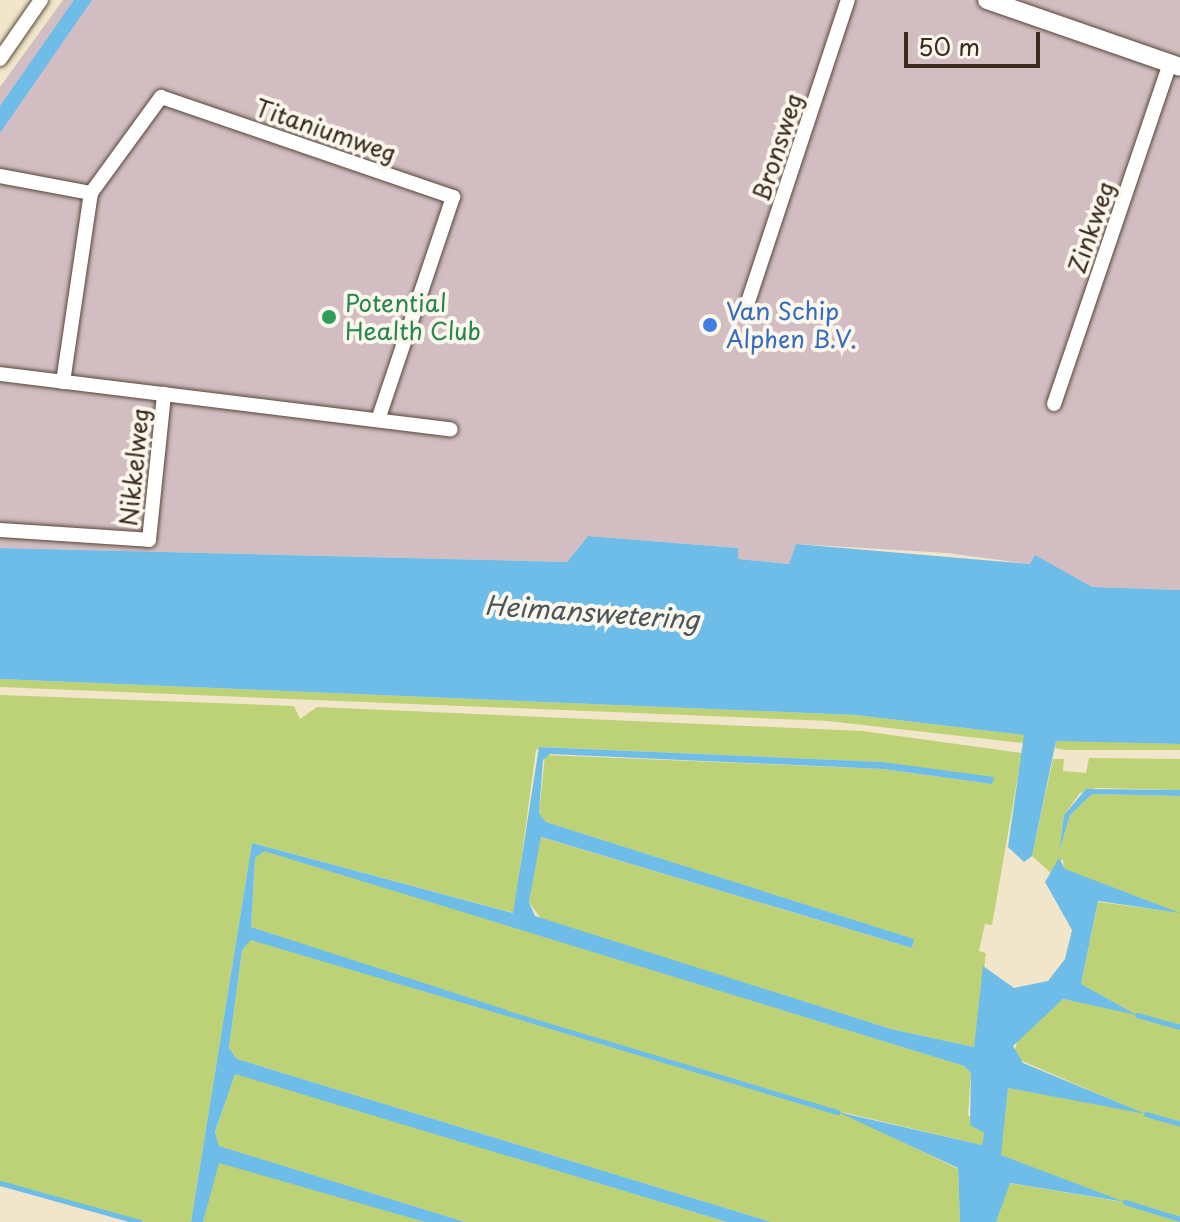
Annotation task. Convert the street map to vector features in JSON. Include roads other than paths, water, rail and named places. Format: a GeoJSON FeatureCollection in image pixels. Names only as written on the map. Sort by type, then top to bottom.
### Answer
{"type":"FeatureCollection","features":[{"type":"Feature","properties":{"kind":"street"},"geometry":{"type":"LineString","coordinates":[[0,59],[41,0]]}},
{"type":"Feature","properties":{"kind":"street","name":"Bronsweg"},"geometry":{"type":"LineString","coordinates":[[746,308],[848,0]]}},
{"type":"Feature","properties":{"kind":"street"},"geometry":{"type":"LineString","coordinates":[[987,0],[1021,6],[1175,66]]}},
{"type":"Feature","properties":{"kind":"street","name":"Zinkweg"},"geometry":{"type":"LineString","coordinates":[[1054,404],[1175,66]]}},
{"type":"Feature","properties":{"kind":"street","name":"Titaniumweg"},"geometry":{"type":"LineString","coordinates":[[91,193],[161,97],[453,197],[378,420]]}},
{"type":"Feature","properties":{"kind":"street"},"geometry":{"type":"LineString","coordinates":[[0,176],[91,193],[63,382]]}},
{"type":"Feature","properties":{"kind":"street","name":"Nikkelweg"},"geometry":{"type":"LineString","coordinates":[[0,374],[451,429]]}},
{"type":"Feature","properties":{"kind":"street","name":"Nikkelweg"},"geometry":{"type":"LineString","coordinates":[[0,530],[149,540],[164,394]]}},
{"type":"Feature","properties":{"kind":"water"},"geometry":{"type":"Polygon","coordinates":[[[74,0],[92,0],[0,133],[0,106],[74,0]]]}},
{"type":"Feature","properties":{"kind":"water","name":"Heimanswetering"},"geometry":{"type":"Polygon","coordinates":[[[588,536],[738,548],[738,559],[789,564],[796,544],[1030,564],[1035,555],[1092,587],[1180,590],[1180,744],[1056,741],[1032,856],[1024,862],[1008,847],[1024,735],[855,715],[0,679],[0,548],[567,562],[588,536]]]}},
{"type":"Feature","properties":{"kind":"water"},"geometry":{"type":"Polygon","coordinates":[[[539,747],[882,762],[994,777],[992,784],[883,769],[550,754],[543,760],[539,813],[546,822],[914,939],[912,948],[541,837],[529,902],[535,916],[891,1029],[974,1047],[983,966],[1014,988],[1048,981],[1065,959],[1072,930],[1045,882],[1059,858],[1065,869],[1180,913],[1098,901],[1081,984],[1137,1015],[1063,999],[1013,1046],[1023,1063],[1146,1114],[1008,1088],[1001,1155],[1125,1202],[1010,1183],[996,1222],[960,1222],[958,1168],[838,1112],[982,1145],[984,1133],[970,1125],[971,1073],[964,1066],[264,851],[255,858],[251,927],[507,1010],[507,1016],[251,940],[242,950],[229,1048],[237,1059],[771,1222],[727,1222],[235,1074],[215,1132],[219,1146],[465,1222],[425,1222],[219,1163],[203,1222],[191,1222],[252,843],[513,913],[539,747]]]}},
{"type":"Feature","properties":{"kind":"water"},"geometry":{"type":"Polygon","coordinates":[[[1086,789],[1180,790],[1180,796],[1092,794],[1070,815],[1059,852],[1064,815],[1086,789]]]}},
{"type":"Feature","properties":{"kind":"waterway"},"geometry":{"type":"LineString","coordinates":[[507,1013],[838,1112]]}},
{"type":"Feature","properties":{"kind":"waterway"},"geometry":{"type":"LineString","coordinates":[[1137,1015],[1180,1027]]}},
{"type":"Feature","properties":{"kind":"waterway"},"geometry":{"type":"LineString","coordinates":[[1146,1114],[1180,1124]]}},
{"type":"Feature","properties":{"kind":"waterway"},"geometry":{"type":"LineString","coordinates":[[0,1183],[140,1222]]}},
{"type":"Feature","properties":{"kind":"waterway"},"geometry":{"type":"LineString","coordinates":[[1125,1202],[1180,1219]]}},
{"type":"Feature","properties":{"kind":"place","name":"Potential Health Club"},"geometry":{"type":"Point","coordinates":[329,317]}},
{"type":"Feature","properties":{"kind":"place","name":"Van Schip Alphen B.V."},"geometry":{"type":"Point","coordinates":[710,325]}}]}
